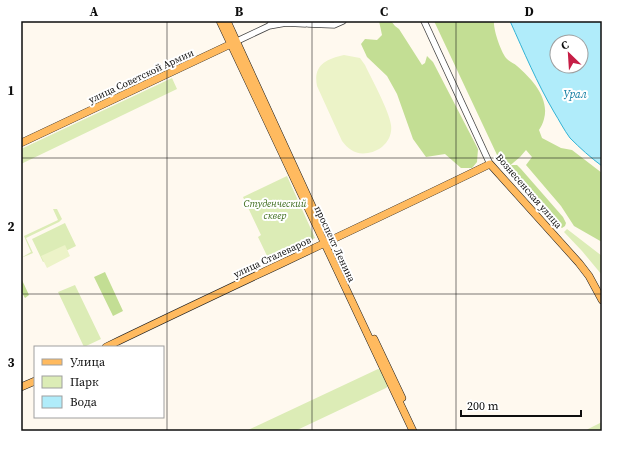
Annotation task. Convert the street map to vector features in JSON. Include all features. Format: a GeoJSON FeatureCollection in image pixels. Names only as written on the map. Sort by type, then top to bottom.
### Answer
{"type":"FeatureCollection","features":[{"type":"Feature","properties":{"kind":"main road","name":"проспект Ленина"},"geometry":{"type":"LineString","coordinates":[[220,21],[234,43]]}},
{"type":"Feature","properties":{"kind":"main road","name":"проспект Ленина"},"geometry":{"type":"LineString","coordinates":[[227,21],[234,43],[413,431]]}},
{"type":"Feature","properties":{"kind":"main road","name":"улица Советской Армии"},"geometry":{"type":"LineString","coordinates":[[21,144],[234,43]]}},
{"type":"Feature","properties":{"kind":"main road","name":"улица Сталеваров"},"geometry":{"type":"LineString","coordinates":[[108,346],[490,164]]}},
{"type":"Feature","properties":{"kind":"main road","name":"Вознесенская улица"},"geometry":{"type":"LineString","coordinates":[[490,164],[579,263],[589,276],[602,300]]}},
{"type":"Feature","properties":{"kind":"main road","name":"проспект Ленина"},"geometry":{"type":"LineString","coordinates":[[326,242],[418,431]]}},
{"type":"Feature","properties":{"kind":"main road"},"geometry":{"type":"LineString","coordinates":[[21,387],[34,381]]}},
{"type":"Feature","properties":{"kind":"street"},"geometry":{"type":"LineString","coordinates":[[269,26],[273,21]]}},
{"type":"Feature","properties":{"kind":"street"},"geometry":{"type":"LineString","coordinates":[[305,24],[312,21]]}},
{"type":"Feature","properties":{"kind":"street"},"geometry":{"type":"LineString","coordinates":[[269,26],[284,22],[305,24],[343,21]]}},
{"type":"Feature","properties":{"kind":"street","name":"Вознесенская улица"},"geometry":{"type":"LineString","coordinates":[[424,21],[490,164]]}},
{"type":"Feature","properties":{"kind":"street","name":"улица Советской Армии"},"geometry":{"type":"LineString","coordinates":[[234,43],[269,26]]}},
{"type":"Feature","properties":{"kind":"green space"},"geometry":{"type":"Polygon","coordinates":[[[379,21],[391,21],[399,29],[422,65],[425,63],[427,56],[433,62],[478,149],[477,162],[472,168],[461,168],[445,154],[426,157],[413,139],[397,94],[387,76],[367,57],[361,44],[365,39],[377,40],[382,35],[379,21]]]}},
{"type":"Feature","properties":{"kind":"green space"},"geometry":{"type":"Polygon","coordinates":[[[434,21],[494,21],[496,35],[505,56],[528,76],[542,96],[545,111],[544,120],[539,130],[542,138],[561,148],[572,150],[602,173],[602,242],[574,226],[561,206],[526,165],[532,157],[526,150],[507,168],[498,157],[434,21]]]}},
{"type":"Feature","properties":{"kind":"green space"},"geometry":{"type":"Polygon","coordinates":[[[344,55],[360,58],[380,95],[390,119],[391,130],[386,144],[373,152],[356,152],[350,149],[342,141],[317,86],[317,73],[322,64],[326,61],[344,55]]]}},
{"type":"Feature","properties":{"kind":"green space"},"geometry":{"type":"Polygon","coordinates":[[[172,78],[177,89],[21,164],[21,149],[172,78]]]}},
{"type":"Feature","properties":{"kind":"green space"},"geometry":{"type":"Polygon","coordinates":[[[512,165],[517,165],[521,169],[563,217],[566,223],[565,226],[562,228],[558,225],[508,170],[508,168],[512,165]]]}},
{"type":"Feature","properties":{"kind":"green space","name":"Студенческий сквер"},"geometry":{"type":"Polygon","coordinates":[[[287,176],[315,238],[269,260],[258,237],[261,235],[243,197],[287,176]]]}},
{"type":"Feature","properties":{"kind":"green space"},"geometry":{"type":"Polygon","coordinates":[[[53,209],[57,209],[62,219],[59,222],[26,238],[33,253],[21,258],[31,252],[24,236],[58,220],[53,209]]]}},
{"type":"Feature","properties":{"kind":"green space"},"geometry":{"type":"Polygon","coordinates":[[[65,223],[76,246],[43,262],[32,239],[65,223]]]}},
{"type":"Feature","properties":{"kind":"green space"},"geometry":{"type":"Polygon","coordinates":[[[567,229],[602,256],[602,275],[564,232],[567,229]]]}},
{"type":"Feature","properties":{"kind":"green space"},"geometry":{"type":"Polygon","coordinates":[[[65,245],[70,256],[47,268],[41,256],[65,245]]]}},
{"type":"Feature","properties":{"kind":"green space"},"geometry":{"type":"Polygon","coordinates":[[[105,272],[123,311],[113,316],[94,277],[105,272]]]}},
{"type":"Feature","properties":{"kind":"green space"},"geometry":{"type":"Polygon","coordinates":[[[21,278],[29,295],[25,298],[21,291],[21,278]]]}},
{"type":"Feature","properties":{"kind":"green space"},"geometry":{"type":"Polygon","coordinates":[[[75,285],[101,339],[84,346],[58,292],[75,285]]]}},
{"type":"Feature","properties":{"kind":"green space"},"geometry":{"type":"Polygon","coordinates":[[[378,369],[381,370],[388,386],[386,388],[295,431],[246,431],[378,369]]]}},
{"type":"Feature","properties":{"kind":"green space"},"geometry":{"type":"Polygon","coordinates":[[[602,422],[602,431],[586,431],[588,429],[602,422]]]}},
{"type":"Feature","properties":{"kind":"water","name":"Урал"},"geometry":{"type":"Polygon","coordinates":[[[510,21],[602,21],[602,166],[570,138],[554,112],[510,21]]]}}]}
